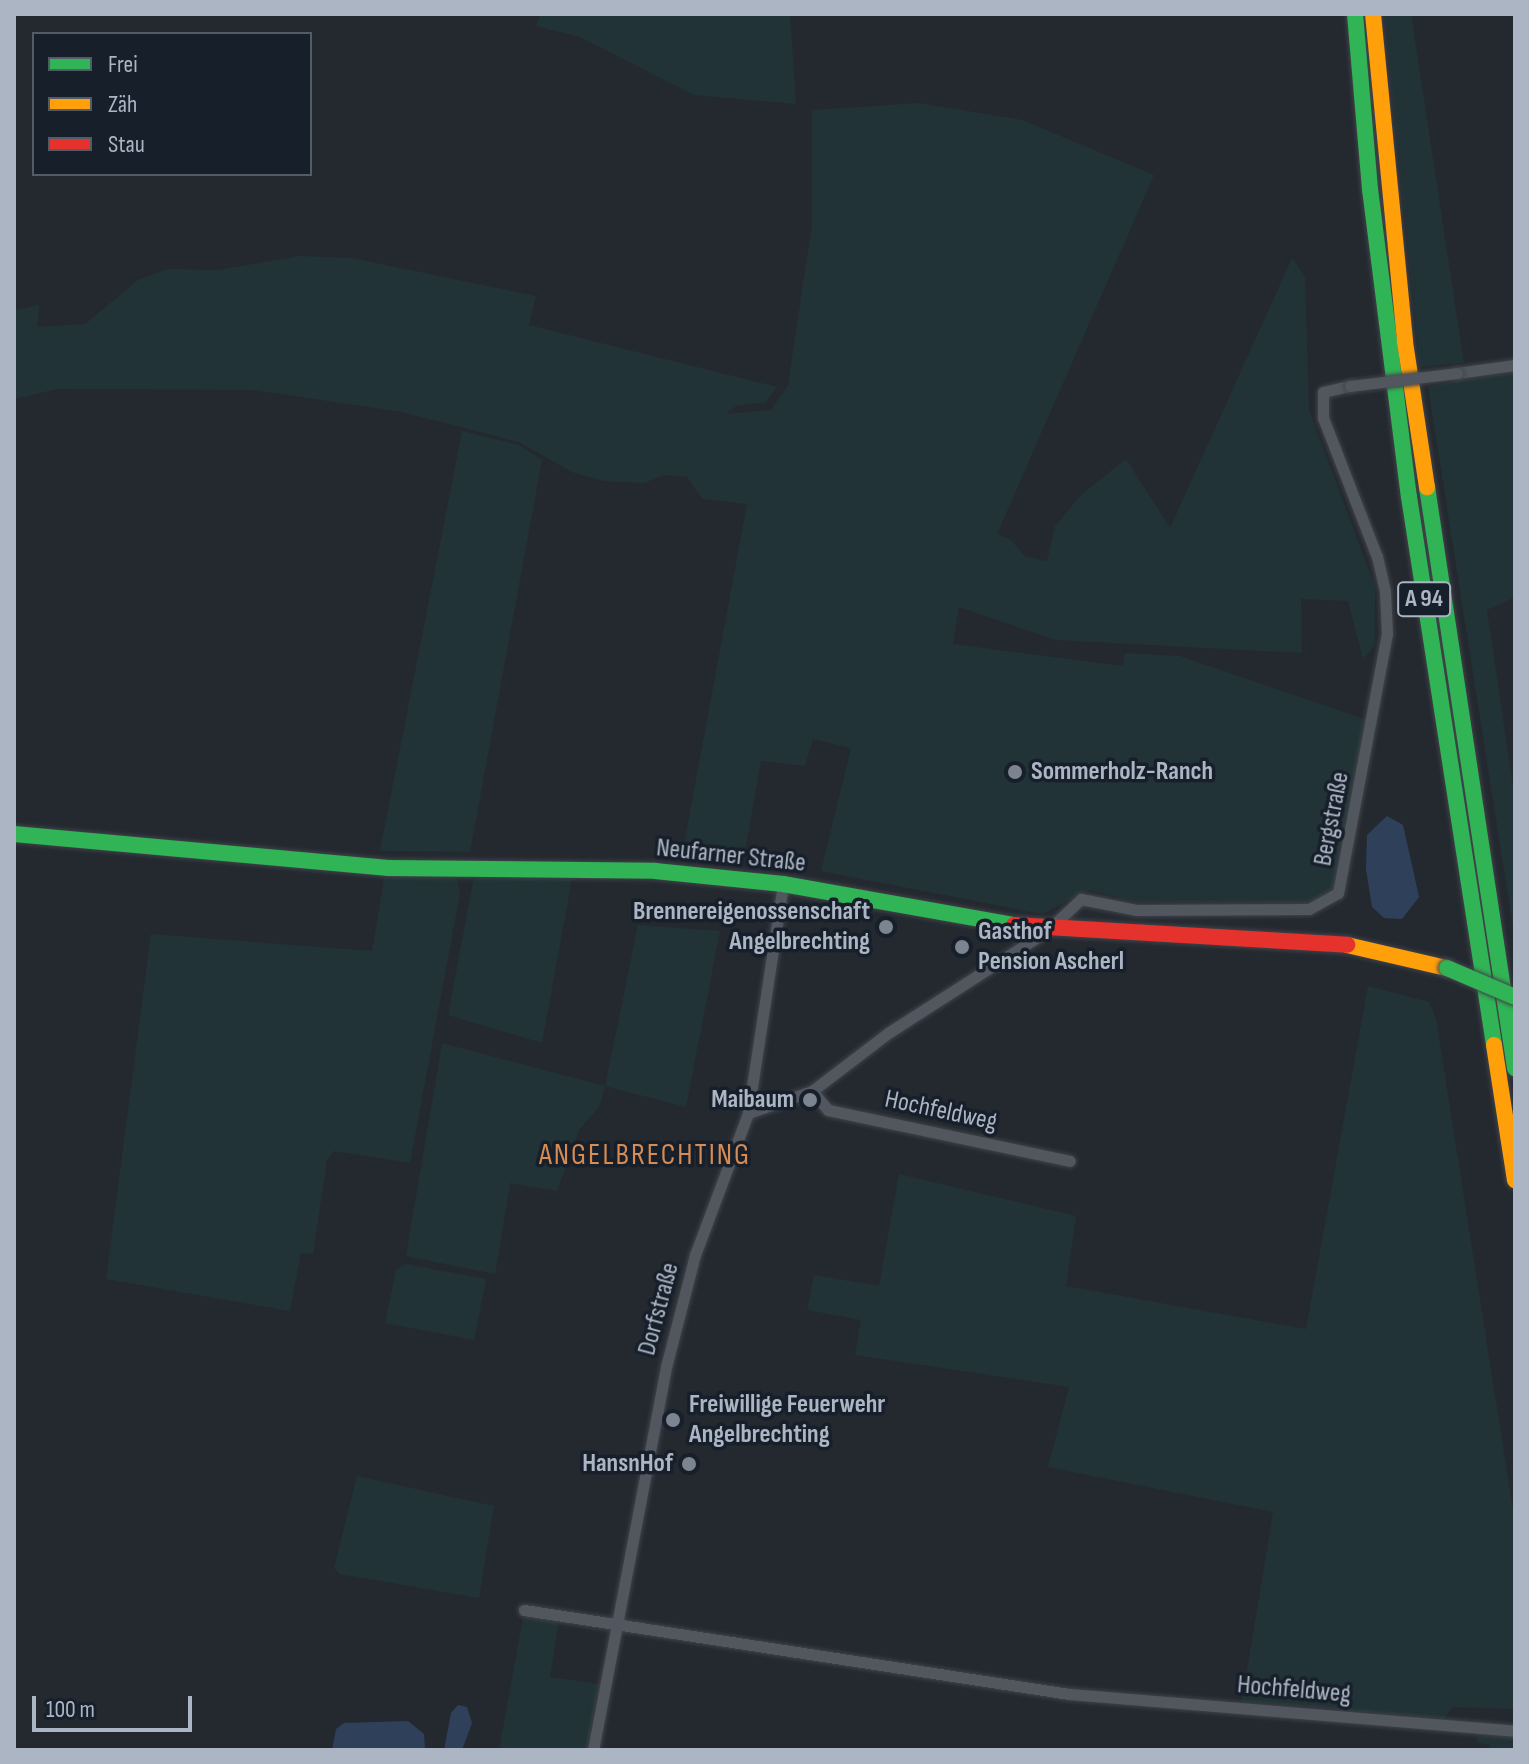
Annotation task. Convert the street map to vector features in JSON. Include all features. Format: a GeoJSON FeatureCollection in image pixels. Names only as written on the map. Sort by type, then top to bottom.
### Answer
{"type":"FeatureCollection","features":[{"type":"Feature","properties":{"kind":"main road","name":"A 94"},"geometry":{"type":"LineString","coordinates":[[1355,14],[1370,189],[1409,497],[1515,1180]]}},
{"type":"Feature","properties":{"kind":"main road","name":"A 94"},"geometry":{"type":"LineString","coordinates":[[1373,14],[1409,372],[1515,1068]]}},
{"type":"Feature","properties":{"kind":"main road","name":"Neufarner Straße"},"geometry":{"type":"LineString","coordinates":[[14,834],[388,868],[655,871],[783,884],[1047,931],[1319,941],[1443,967],[1515,997]]}},
{"type":"Feature","properties":{"kind":"street","name":"Bergstraße"},"geometry":{"type":"LineString","coordinates":[[748,1113],[812,1091],[888,1033],[1047,931],[1081,899],[1136,910],[1309,909],[1338,893],[1387,634],[1385,591],[1377,557],[1323,418],[1323,392],[1515,365]]}},
{"type":"Feature","properties":{"kind":"street","name":"Dorfstraße"},"geometry":{"type":"LineString","coordinates":[[593,1750],[614,1622],[678,1317],[748,1113],[783,884]]}},
{"type":"Feature","properties":{"kind":"street","name":"Hochfeldweg"},"geometry":{"type":"LineString","coordinates":[[812,1091],[828,1110],[1070,1161]]}},
{"type":"Feature","properties":{"kind":"street","name":"Hochfeldweg"},"geometry":{"type":"LineString","coordinates":[[524,1610],[1069,1694],[1515,1731]]}},
{"type":"Feature","properties":{"kind":"shaded area"},"geometry":{"type":"Polygon","coordinates":[[[540,14],[790,14],[796,104],[694,95],[580,37],[536,26],[540,14]]]}},
{"type":"Feature","properties":{"kind":"shaded area"},"geometry":{"type":"Polygon","coordinates":[[[1384,14],[1411,14],[1464,363],[1420,367],[1384,14]]]}},
{"type":"Feature","properties":{"kind":"shaded area"},"geometry":{"type":"Polygon","coordinates":[[[919,103],[1022,120],[1154,175],[997,534],[1011,540],[1024,556],[1047,561],[1055,526],[1081,495],[1126,459],[1170,528],[1292,258],[1305,277],[1309,410],[1375,586],[1375,645],[1363,659],[1348,601],[1301,599],[1302,653],[1056,640],[959,607],[953,644],[1123,666],[1125,653],[1180,656],[1367,720],[1335,888],[1326,895],[1309,903],[1137,902],[1089,890],[1042,914],[821,871],[851,748],[813,739],[805,766],[761,761],[743,862],[682,855],[747,504],[702,499],[687,477],[664,475],[644,483],[603,481],[572,472],[519,442],[402,412],[254,390],[57,389],[14,399],[14,310],[39,305],[37,327],[85,324],[138,280],[168,269],[218,270],[300,256],[352,258],[536,296],[529,325],[777,387],[766,402],[736,406],[726,414],[771,410],[788,385],[812,224],[812,110],[919,103]]]}},
{"type":"Feature","properties":{"kind":"shaded area"},"geometry":{"type":"Polygon","coordinates":[[[1515,368],[1515,597],[1487,610],[1515,801],[1515,939],[1428,387],[1515,368]]]}},
{"type":"Feature","properties":{"kind":"shaded area"},"geometry":{"type":"Polygon","coordinates":[[[462,431],[519,445],[542,460],[470,852],[380,851],[462,431]]]}},
{"type":"Feature","properties":{"kind":"shaded area"},"geometry":{"type":"Polygon","coordinates":[[[385,873],[456,873],[460,893],[410,1163],[334,1151],[327,1160],[313,1254],[301,1253],[290,1311],[106,1279],[151,934],[372,951],[385,873]]]}},
{"type":"Feature","properties":{"kind":"shaded area"},"geometry":{"type":"Polygon","coordinates":[[[483,873],[573,873],[542,1043],[448,1015],[473,882],[483,873]]]}},
{"type":"Feature","properties":{"kind":"shaded area"},"geometry":{"type":"Polygon","coordinates":[[[638,925],[720,931],[686,1107],[605,1086],[638,925]]]}},
{"type":"Feature","properties":{"kind":"shaded area"},"geometry":{"type":"Polygon","coordinates":[[[1368,986],[1429,1002],[1436,1019],[1515,1523],[1515,1709],[1452,1707],[1444,1719],[1242,1701],[1273,1512],[1048,1467],[1069,1387],[855,1355],[861,1320],[807,1310],[814,1275],[879,1286],[899,1174],[1076,1216],[1066,1286],[1306,1329],[1368,986]]]}},
{"type":"Feature","properties":{"kind":"shaded area"},"geometry":{"type":"Polygon","coordinates":[[[442,1043],[605,1086],[599,1107],[579,1130],[557,1191],[510,1183],[495,1274],[406,1256],[442,1043]]]}},
{"type":"Feature","properties":{"kind":"shaded area"},"geometry":{"type":"Polygon","coordinates":[[[406,1264],[486,1279],[474,1340],[385,1323],[396,1270],[406,1264]]]}},
{"type":"Feature","properties":{"kind":"shaded area"},"geometry":{"type":"Polygon","coordinates":[[[357,1476],[494,1506],[479,1598],[340,1574],[334,1568],[357,1476]]]}},
{"type":"Feature","properties":{"kind":"shaded area"},"geometry":{"type":"Polygon","coordinates":[[[524,1612],[559,1619],[550,1677],[600,1684],[587,1750],[499,1750],[524,1612]]]}},
{"type":"Feature","properties":{"kind":"shaded area"},"geometry":{"type":"Polygon","coordinates":[[[1479,1731],[1515,1734],[1515,1750],[1489,1750],[1490,1745],[1476,1742],[1479,1731]]]}},
{"type":"Feature","properties":{"kind":"water"},"geometry":{"type":"Polygon","coordinates":[[[1387,816],[1403,825],[1419,897],[1402,919],[1384,918],[1372,907],[1366,869],[1367,835],[1387,816]]]}},
{"type":"Feature","properties":{"kind":"water"},"geometry":{"type":"Polygon","coordinates":[[[458,1705],[467,1707],[472,1723],[462,1750],[444,1750],[451,1713],[458,1705]]]}},
{"type":"Feature","properties":{"kind":"water"},"geometry":{"type":"Polygon","coordinates":[[[408,1721],[424,1734],[425,1750],[332,1750],[336,1729],[344,1723],[408,1721]]]}},
{"type":"Feature","properties":{"kind":"traffic: fast"},"geometry":{"type":"LineString","coordinates":[[1355,14],[1370,189],[1409,497],[1494,1045]]}},
{"type":"Feature","properties":{"kind":"traffic: fast"},"geometry":{"type":"LineString","coordinates":[[1427,487],[1515,1068]]}},
{"type":"Feature","properties":{"kind":"traffic: fast"},"geometry":{"type":"LineString","coordinates":[[14,834],[388,868],[655,871],[783,884],[1014,925]]}},
{"type":"Feature","properties":{"kind":"traffic: fast"},"geometry":{"type":"LineString","coordinates":[[1447,968],[1515,997]]}},
{"type":"Feature","properties":{"kind":"traffic: slow"},"geometry":{"type":"LineString","coordinates":[[1373,14],[1405,342],[1427,487]]}},
{"type":"Feature","properties":{"kind":"traffic: slow"},"geometry":{"type":"LineString","coordinates":[[1347,945],[1447,968]]}},
{"type":"Feature","properties":{"kind":"traffic: slow"},"geometry":{"type":"LineString","coordinates":[[1494,1045],[1515,1180]]}},
{"type":"Feature","properties":{"kind":"traffic: jam"},"geometry":{"type":"LineString","coordinates":[[1014,925],[1347,945]]}},
{"type":"Feature","properties":{"kind":"place","name":"Sommerholz-Ranch"},"geometry":{"type":"Point","coordinates":[1015,772]}},
{"type":"Feature","properties":{"kind":"place","name":"Brennereigenossenschaft Angelbrechting"},"geometry":{"type":"Point","coordinates":[886,927]}},
{"type":"Feature","properties":{"kind":"place","name":"Gasthof Pension Ascherl"},"geometry":{"type":"Point","coordinates":[962,947]}},
{"type":"Feature","properties":{"kind":"place","name":"Maibaum"},"geometry":{"type":"Point","coordinates":[810,1100]}},
{"type":"Feature","properties":{"kind":"place","name":"Freiwillige Feuerwehr Angelbrechting"},"geometry":{"type":"Point","coordinates":[673,1420]}},
{"type":"Feature","properties":{"kind":"place","name":"HansnHof"},"geometry":{"type":"Point","coordinates":[689,1464]}},
{"type":"Feature","properties":{"kind":"district","name":"ANGELBRECHTING"},"geometry":{"type":"Point","coordinates":[645,1155]}}]}
